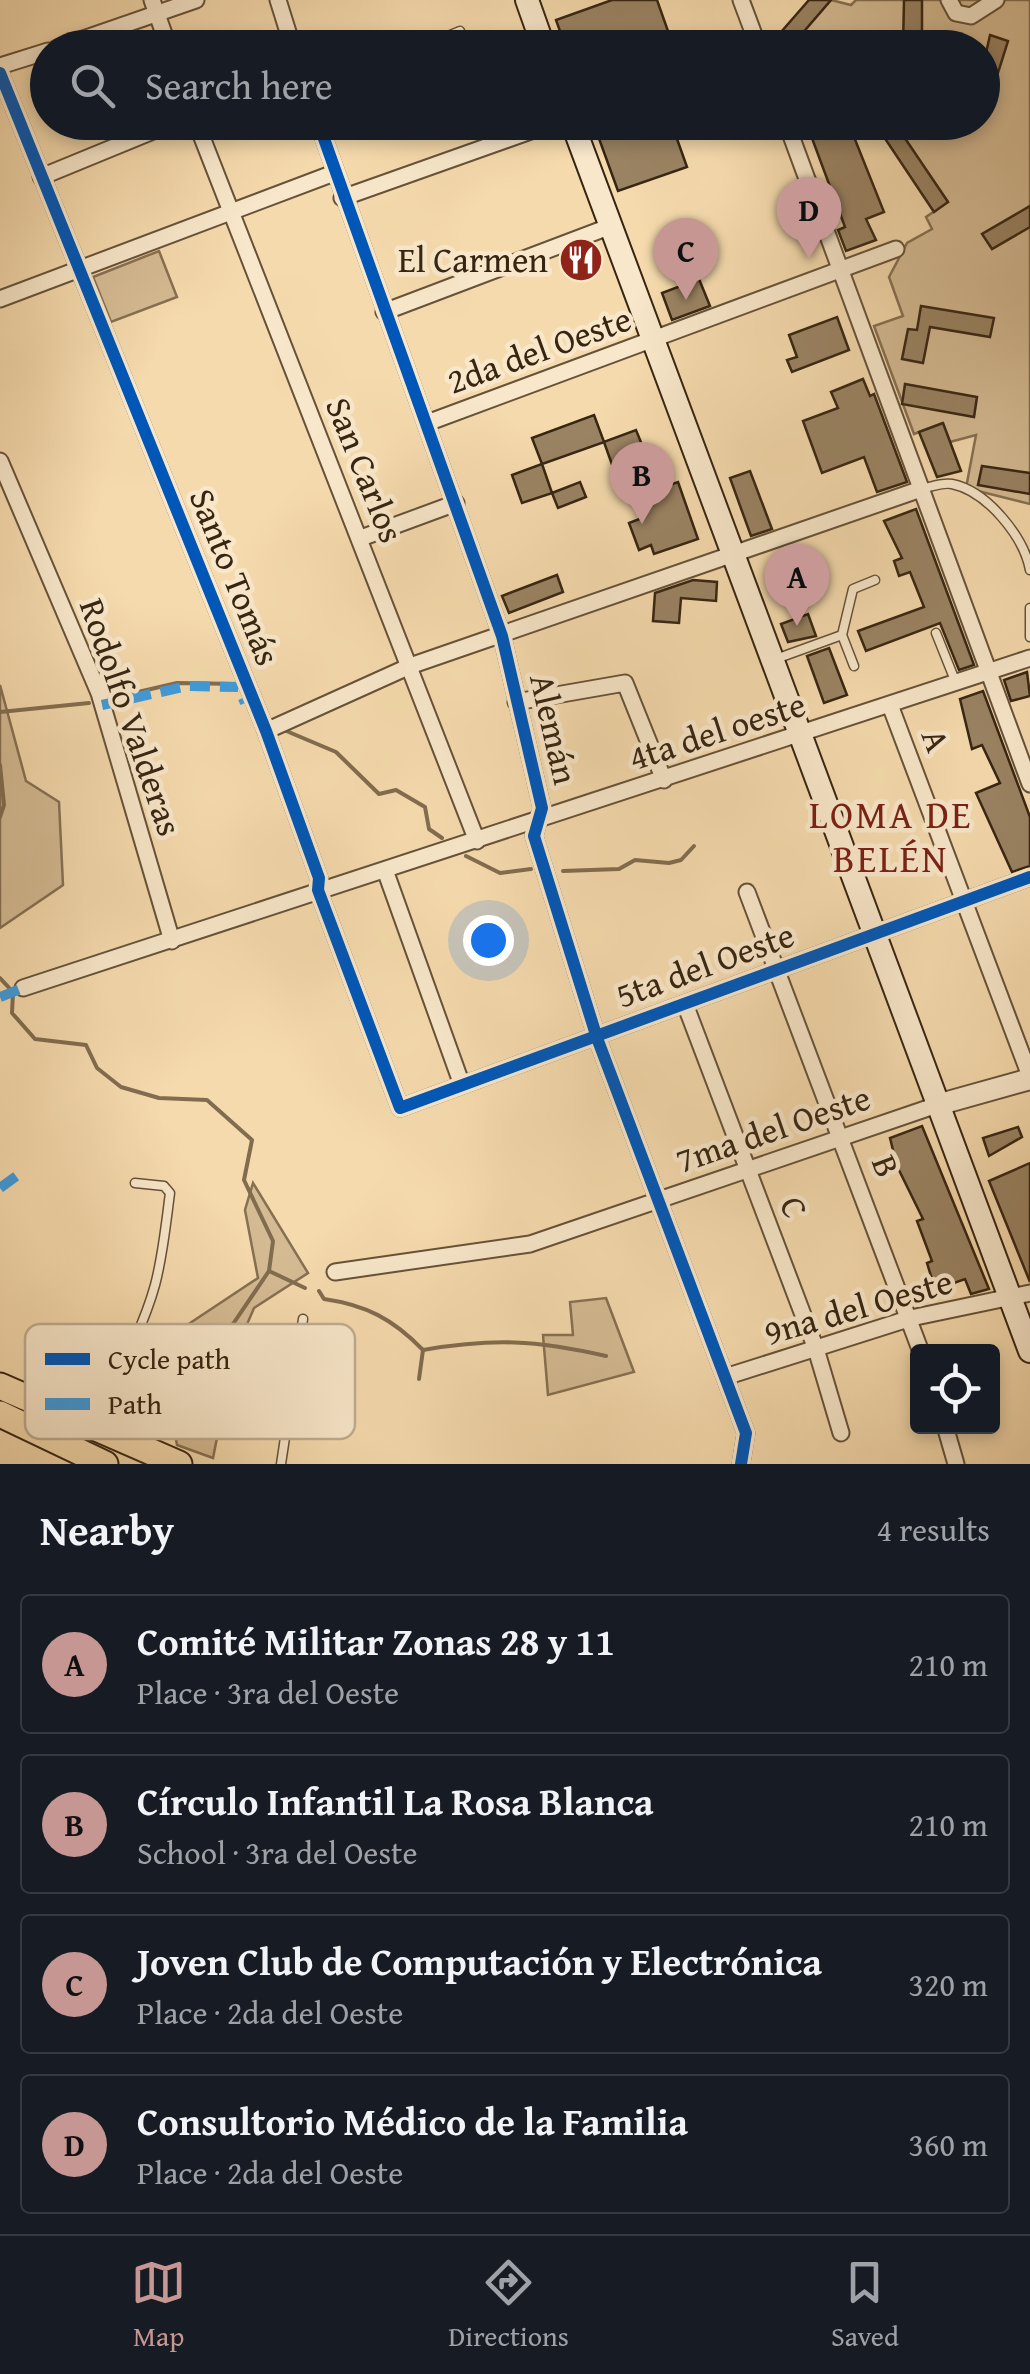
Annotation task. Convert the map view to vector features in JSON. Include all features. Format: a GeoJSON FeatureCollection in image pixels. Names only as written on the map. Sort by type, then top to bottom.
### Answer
{"type":"FeatureCollection","features":[{"type":"Feature","properties":{"kind":"highway"},"geometry":{"type":"LineString","coordinates":[[0,1386],[25,1398]]}},
{"type":"Feature","properties":{"kind":"highway"},"geometry":{"type":"LineString","coordinates":[[0,1414],[25,1426]]}},
{"type":"Feature","properties":{"kind":"highway"},"geometry":{"type":"LineString","coordinates":[[0,1426],[25,1427]]}},
{"type":"Feature","properties":{"kind":"highway"},"geometry":{"type":"LineString","coordinates":[[53,1439],[105,1464]]}},
{"type":"Feature","properties":{"kind":"highway"},"geometry":{"type":"LineString","coordinates":[[115,1439],[179,1464]]}},
{"type":"Feature","properties":{"kind":"main road"},"geometry":{"type":"LineString","coordinates":[[527,0],[538,30]]}},
{"type":"Feature","properties":{"kind":"main road"},"geometry":{"type":"LineString","coordinates":[[538,0],[549,30]]}},
{"type":"Feature","properties":{"kind":"main road"},"geometry":{"type":"LineString","coordinates":[[579,140],[657,338]]}},
{"type":"Feature","properties":{"kind":"main road"},"geometry":{"type":"LineString","coordinates":[[588,140],[657,338],[805,733],[1023,1300],[1030,1351]]}},
{"type":"Feature","properties":{"kind":"main road"},"geometry":{"type":"LineString","coordinates":[[738,552],[784,656],[805,733]]}},
{"type":"Feature","properties":{"kind":"street"},"geometry":{"type":"LineString","coordinates":[[100,30],[154,7],[196,0]]}},
{"type":"Feature","properties":{"kind":"street"},"geometry":{"type":"LineString","coordinates":[[278,0],[288,30]]}},
{"type":"Feature","properties":{"kind":"street"},"geometry":{"type":"LineString","coordinates":[[741,0],[752,30]]}},
{"type":"Feature","properties":{"kind":"street"},"geometry":{"type":"LineString","coordinates":[[949,0],[956,13],[971,16],[996,0]]}},
{"type":"Feature","properties":{"kind":"street"},"geometry":{"type":"LineString","coordinates":[[0,70],[30,58]]}},
{"type":"Feature","properties":{"kind":"street","name":"Santo Tomás"},"geometry":{"type":"LineString","coordinates":[[0,70],[77,270],[266,731],[319,878],[318,890],[400,1108]]}},
{"type":"Feature","properties":{"kind":"street"},"geometry":{"type":"LineString","coordinates":[[40,176],[129,140]]}},
{"type":"Feature","properties":{"kind":"street","name":"San Carlos"},"geometry":{"type":"LineString","coordinates":[[203,140],[477,841]]}},
{"type":"Feature","properties":{"kind":"street","name":"Alemán"},"geometry":{"type":"LineString","coordinates":[[324,140],[502,636],[542,808],[534,836],[597,1038],[746,1433],[740,1464]]}},
{"type":"Feature","properties":{"kind":"street"},"geometry":{"type":"LineString","coordinates":[[342,198],[505,140]]}},
{"type":"Feature","properties":{"kind":"street"},"geometry":{"type":"LineString","coordinates":[[793,140],[1026,764],[1030,784]]}},
{"type":"Feature","properties":{"kind":"street"},"geometry":{"type":"LineString","coordinates":[[0,298],[334,174]]}},
{"type":"Feature","properties":{"kind":"street"},"geometry":{"type":"LineString","coordinates":[[384,312],[611,226]]}},
{"type":"Feature","properties":{"kind":"street","name":"2da del Oeste"},"geometry":{"type":"LineString","coordinates":[[427,424],[896,249]]}},
{"type":"Feature","properties":{"kind":"street","name":"Rodolfo Valderas"},"geometry":{"type":"LineString","coordinates":[[0,461],[99,693],[172,941]]}},
{"type":"Feature","properties":{"kind":"street"},"geometry":{"type":"LineString","coordinates":[[266,731],[410,666],[922,489]]}},
{"type":"Feature","properties":{"kind":"street"},"geometry":{"type":"LineString","coordinates":[[360,538],[456,503]]}},
{"type":"Feature","properties":{"kind":"street","name":"4ta del oeste"},"geometry":{"type":"LineString","coordinates":[[23,988],[1030,658]]}},
{"type":"Feature","properties":{"kind":"street"},"geometry":{"type":"LineString","coordinates":[[516,702],[625,683],[664,780]]}},
{"type":"Feature","properties":{"kind":"street","name":"A"},"geometry":{"type":"LineString","coordinates":[[890,705],[1030,1078]]}},
{"type":"Feature","properties":{"kind":"street"},"geometry":{"type":"LineString","coordinates":[[385,870],[462,1085]]}},
{"type":"Feature","properties":{"kind":"street","name":"5ta del Oeste"},"geometry":{"type":"LineString","coordinates":[[400,1108],[1030,877]]}},
{"type":"Feature","properties":{"kind":"street","name":"B"},"geometry":{"type":"LineString","coordinates":[[747,892],[919,1344]]}},
{"type":"Feature","properties":{"kind":"street","name":"C"},"geometry":{"type":"LineString","coordinates":[[684,1004],[816,1349],[841,1433]]}},
{"type":"Feature","properties":{"kind":"street"},"geometry":{"type":"LineString","coordinates":[[944,1102],[1030,1078]]}},
{"type":"Feature","properties":{"kind":"street","name":"7ma del Oeste"},"geometry":{"type":"LineString","coordinates":[[335,1272],[530,1244],[944,1102]]}},
{"type":"Feature","properties":{"kind":"street","name":"9na del Oeste"},"geometry":{"type":"LineString","coordinates":[[725,1378],[911,1318],[1023,1300]]}},
{"type":"Feature","properties":{"kind":"street"},"geometry":{"type":"LineString","coordinates":[[947,1434],[956,1464]]}},
{"type":"Feature","properties":{"kind":"lane"},"geometry":{"type":"LineString","coordinates":[[922,489],[948,482],[966,488],[1010,526],[1030,570]]}},
{"type":"Feature","properties":{"kind":"lane"},"geometry":{"type":"LineString","coordinates":[[854,666],[842,635],[853,589],[876,580]]}},
{"type":"Feature","properties":{"kind":"lane"},"geometry":{"type":"LineString","coordinates":[[1030,608],[1030,636]]}},
{"type":"Feature","properties":{"kind":"lane"},"geometry":{"type":"LineString","coordinates":[[936,633],[956,683]]}},
{"type":"Feature","properties":{"kind":"lane"},"geometry":{"type":"LineString","coordinates":[[784,656],[842,635]]}},
{"type":"Feature","properties":{"kind":"lane"},"geometry":{"type":"LineString","coordinates":[[135,1184],[164,1186],[170,1193],[155,1286],[141,1324]]}},
{"type":"Feature","properties":{"kind":"lane"},"geometry":{"type":"LineString","coordinates":[[302,1324],[303,1319]]}},
{"type":"Feature","properties":{"kind":"lane"},"geometry":{"type":"LineString","coordinates":[[280,1464],[284,1439]]}},
{"type":"Feature","properties":{"kind":"shaded area"},"geometry":{"type":"Polygon","coordinates":[[[831,0],[851,5],[856,0],[1030,0],[1030,504],[966,488],[976,435],[950,442],[942,423],[914,434],[874,326],[903,316],[889,277],[907,243],[932,229],[926,217],[948,202],[906,140],[1000,140],[1000,30],[804,30],[831,0]]]}},
{"type":"Feature","properties":{"kind":"shaded area"},"geometry":{"type":"Polygon","coordinates":[[[159,251],[177,297],[111,322],[93,277],[159,251]]]}},
{"type":"Feature","properties":{"kind":"shaded area"},"geometry":{"type":"Polygon","coordinates":[[[0,685],[26,781],[59,802],[63,885],[0,928],[0,685]]]}},
{"type":"Feature","properties":{"kind":"shaded area"},"geometry":{"type":"Polygon","coordinates":[[[253,1183],[308,1273],[254,1308],[247,1324],[189,1324],[258,1278],[245,1210],[253,1183]]]}},
{"type":"Feature","properties":{"kind":"shaded area"},"geometry":{"type":"Polygon","coordinates":[[[606,1298],[634,1372],[548,1395],[543,1335],[573,1335],[570,1302],[606,1298]]]}},
{"type":"Feature","properties":{"kind":"shaded area"},"geometry":{"type":"Polygon","coordinates":[[[176,1439],[217,1439],[213,1458],[177,1445],[176,1439]]]}},
{"type":"Feature","properties":{"kind":"building"},"geometry":{"type":"Polygon","coordinates":[[[612,0],[657,0],[668,30],[560,30],[556,20],[612,0]]]}},
{"type":"Feature","properties":{"kind":"building"},"geometry":{"type":"Polygon","coordinates":[[[809,0],[831,0],[805,30],[783,30],[809,0]]]}},
{"type":"Feature","properties":{"kind":"building"},"geometry":{"type":"Polygon","coordinates":[[[904,0],[922,0],[922,30],[903,30],[904,0]]]}},
{"type":"Feature","properties":{"kind":"building"},"geometry":{"type":"Polygon","coordinates":[[[1000,38],[1008,41],[1000,66],[1000,38]]]}},
{"type":"Feature","properties":{"kind":"building"},"geometry":{"type":"Polygon","coordinates":[[[600,140],[677,140],[687,167],[618,191],[600,140]]]}},
{"type":"Feature","properties":{"kind":"building"},"geometry":{"type":"Polygon","coordinates":[[[813,140],[855,140],[884,212],[866,219],[876,240],[846,251],[838,230],[845,227],[813,140]]]}},
{"type":"Feature","properties":{"kind":"building"},"geometry":{"type":"Polygon","coordinates":[[[886,140],[906,140],[948,202],[934,212],[886,140]]]}},
{"type":"Feature","properties":{"kind":"building"},"geometry":{"type":"Polygon","coordinates":[[[1030,206],[1030,227],[992,249],[982,234],[1030,206]]]}},
{"type":"Feature","properties":{"kind":"building","name":"El Carmen"},"geometry":{"type":"Polygon","coordinates":[[[592,246],[598,263],[570,274],[564,256],[592,246]]]}},
{"type":"Feature","properties":{"kind":"building"},"geometry":{"type":"Polygon","coordinates":[[[699,279],[710,306],[672,320],[662,293],[699,279]]]}},
{"type":"Feature","properties":{"kind":"building"},"geometry":{"type":"Polygon","coordinates":[[[921,306],[994,318],[990,337],[930,327],[923,363],[902,359],[908,329],[917,330],[921,306]]]}},
{"type":"Feature","properties":{"kind":"building"},"geometry":{"type":"Polygon","coordinates":[[[837,317],[849,350],[792,372],[787,360],[797,357],[789,335],[837,317]]]}},
{"type":"Feature","properties":{"kind":"building"},"geometry":{"type":"Polygon","coordinates":[[[863,379],[870,396],[874,394],[907,482],[877,492],[864,457],[822,473],[803,421],[838,408],[831,392],[863,379]]]}},
{"type":"Feature","properties":{"kind":"building"},"geometry":{"type":"Polygon","coordinates":[[[905,384],[977,397],[974,417],[902,404],[905,384]]]}},
{"type":"Feature","properties":{"kind":"building"},"geometry":{"type":"Polygon","coordinates":[[[594,415],[604,442],[542,464],[532,438],[594,415]]]}},
{"type":"Feature","properties":{"kind":"building"},"geometry":{"type":"Polygon","coordinates":[[[943,423],[961,471],[937,477],[919,432],[943,423]]]}},
{"type":"Feature","properties":{"kind":"building"},"geometry":{"type":"Polygon","coordinates":[[[636,430],[647,457],[614,470],[604,442],[636,430]]]}},
{"type":"Feature","properties":{"kind":"building"},"geometry":{"type":"Polygon","coordinates":[[[542,464],[552,493],[522,503],[512,475],[542,464]]]}},
{"type":"Feature","properties":{"kind":"building"},"geometry":{"type":"Polygon","coordinates":[[[982,466],[1030,473],[1030,494],[978,485],[982,466]]]}},
{"type":"Feature","properties":{"kind":"building"},"geometry":{"type":"Polygon","coordinates":[[[750,471],[772,529],[751,536],[730,478],[750,471]]]}},
{"type":"Feature","properties":{"kind":"building"},"geometry":{"type":"Polygon","coordinates":[[[580,482],[586,497],[558,508],[552,493],[580,482]]]}},
{"type":"Feature","properties":{"kind":"building"},"geometry":{"type":"Polygon","coordinates":[[[678,482],[698,539],[654,554],[651,545],[639,550],[629,523],[642,518],[634,497],[678,482]]]}},
{"type":"Feature","properties":{"kind":"building"},"geometry":{"type":"Polygon","coordinates":[[[916,509],[974,665],[959,670],[940,623],[866,651],[858,631],[924,607],[910,572],[899,576],[894,561],[902,558],[884,521],[916,509]]]}},
{"type":"Feature","properties":{"kind":"building"},"geometry":{"type":"Polygon","coordinates":[[[557,575],[563,592],[509,613],[502,596],[557,575]]]}},
{"type":"Feature","properties":{"kind":"building"},"geometry":{"type":"Polygon","coordinates":[[[693,580],[717,582],[716,601],[681,598],[679,623],[653,621],[655,593],[693,580]]]}},
{"type":"Feature","properties":{"kind":"building"},"geometry":{"type":"Polygon","coordinates":[[[808,614],[816,636],[788,642],[781,624],[808,614]]]}},
{"type":"Feature","properties":{"kind":"building"},"geometry":{"type":"Polygon","coordinates":[[[829,648],[847,695],[824,703],[807,656],[829,648]]]}},
{"type":"Feature","properties":{"kind":"building"},"geometry":{"type":"Polygon","coordinates":[[[1027,672],[1030,696],[1011,701],[1004,680],[1027,672]]]}},
{"type":"Feature","properties":{"kind":"building"},"geometry":{"type":"Polygon","coordinates":[[[983,691],[1030,817],[1030,866],[1012,872],[976,793],[1000,783],[982,745],[972,749],[960,699],[983,691]]]}},
{"type":"Feature","properties":{"kind":"building"},"geometry":{"type":"Polygon","coordinates":[[[922,1126],[989,1289],[971,1294],[965,1279],[937,1289],[931,1276],[927,1263],[932,1261],[917,1221],[923,1219],[897,1166],[890,1138],[922,1126]]]}},
{"type":"Feature","properties":{"kind":"building"},"geometry":{"type":"Polygon","coordinates":[[[1018,1127],[1022,1137],[989,1156],[983,1138],[1018,1127]]]}},
{"type":"Feature","properties":{"kind":"building"},"geometry":{"type":"Polygon","coordinates":[[[1030,1163],[1030,1282],[989,1181],[1030,1163]]]}},
{"type":"Feature","properties":{"kind":"waterway"},"geometry":{"type":"LineString","coordinates":[[112,698],[177,683],[240,684]]}},
{"type":"Feature","properties":{"kind":"waterway"},"geometry":{"type":"LineString","coordinates":[[0,712],[89,703]]}},
{"type":"Feature","properties":{"kind":"waterway"},"geometry":{"type":"LineString","coordinates":[[284,730],[336,752],[379,794],[396,790],[425,807],[429,829],[442,838]]}},
{"type":"Feature","properties":{"kind":"waterway"},"geometry":{"type":"LineString","coordinates":[[0,765],[4,805],[0,817]]}},
{"type":"Feature","properties":{"kind":"waterway"},"geometry":{"type":"LineString","coordinates":[[563,871],[619,869],[635,860],[669,863],[681,860],[694,846]]}},
{"type":"Feature","properties":{"kind":"waterway"},"geometry":{"type":"LineString","coordinates":[[466,856],[500,873],[531,869]]}},
{"type":"Feature","properties":{"kind":"waterway"},"geometry":{"type":"LineString","coordinates":[[0,978],[13,992],[12,1013],[35,1039],[86,1045],[97,1068],[121,1087],[159,1098],[207,1100],[252,1140],[244,1180],[273,1241],[269,1271],[233,1324]]}},
{"type":"Feature","properties":{"kind":"waterway"},"geometry":{"type":"LineString","coordinates":[[269,1271],[305,1288]]}},
{"type":"Feature","properties":{"kind":"waterway"},"geometry":{"type":"LineString","coordinates":[[319,1291],[324,1299],[378,1315],[423,1350],[514,1342],[606,1356]]}},
{"type":"Feature","properties":{"kind":"waterway"},"geometry":{"type":"LineString","coordinates":[[419,1379],[423,1350]]}},
{"type":"Feature","properties":{"kind":"marked path"},"geometry":{"type":"LineString","coordinates":[[102,705],[188,686],[238,687],[245,703]]}},
{"type":"Feature","properties":{"kind":"marked path"},"geometry":{"type":"LineString","coordinates":[[0,997],[23,988]]}},
{"type":"Feature","properties":{"kind":"marked path"},"geometry":{"type":"LineString","coordinates":[[0,1188],[22,1172]]}},
{"type":"Feature","properties":{"kind":"cycle path"},"geometry":{"type":"LineString","coordinates":[[0,73],[266,731],[319,878],[318,890],[400,1108],[1030,877]]}},
{"type":"Feature","properties":{"kind":"cycle path"},"geometry":{"type":"LineString","coordinates":[[324,140],[502,636],[542,808],[534,836],[597,1038],[746,1433],[741,1464]]}},
{"type":"Feature","properties":{"kind":"place","name":"Consultorio Médico de la Familia"},"geometry":{"type":"Point","coordinates":[809,259]}},
{"type":"Feature","properties":{"kind":"place","name":"El Carmen"},"geometry":{"type":"Point","coordinates":[581,260]}},
{"type":"Feature","properties":{"kind":"place","name":"Joven Club de Computación y Electrónica"},"geometry":{"type":"Point","coordinates":[686,300]}},
{"type":"Feature","properties":{"kind":"place","name":"Círculo Infantil La Rosa Blanca"},"geometry":{"type":"Point","coordinates":[642,524]}},
{"type":"Feature","properties":{"kind":"place","name":"Comité Militar Zonas 28 y 11"},"geometry":{"type":"Point","coordinates":[797,626]}},
{"type":"Feature","properties":{"kind":"district","name":"LOMA DE BELÉN"},"geometry":{"type":"Point","coordinates":[891,837]}}]}
